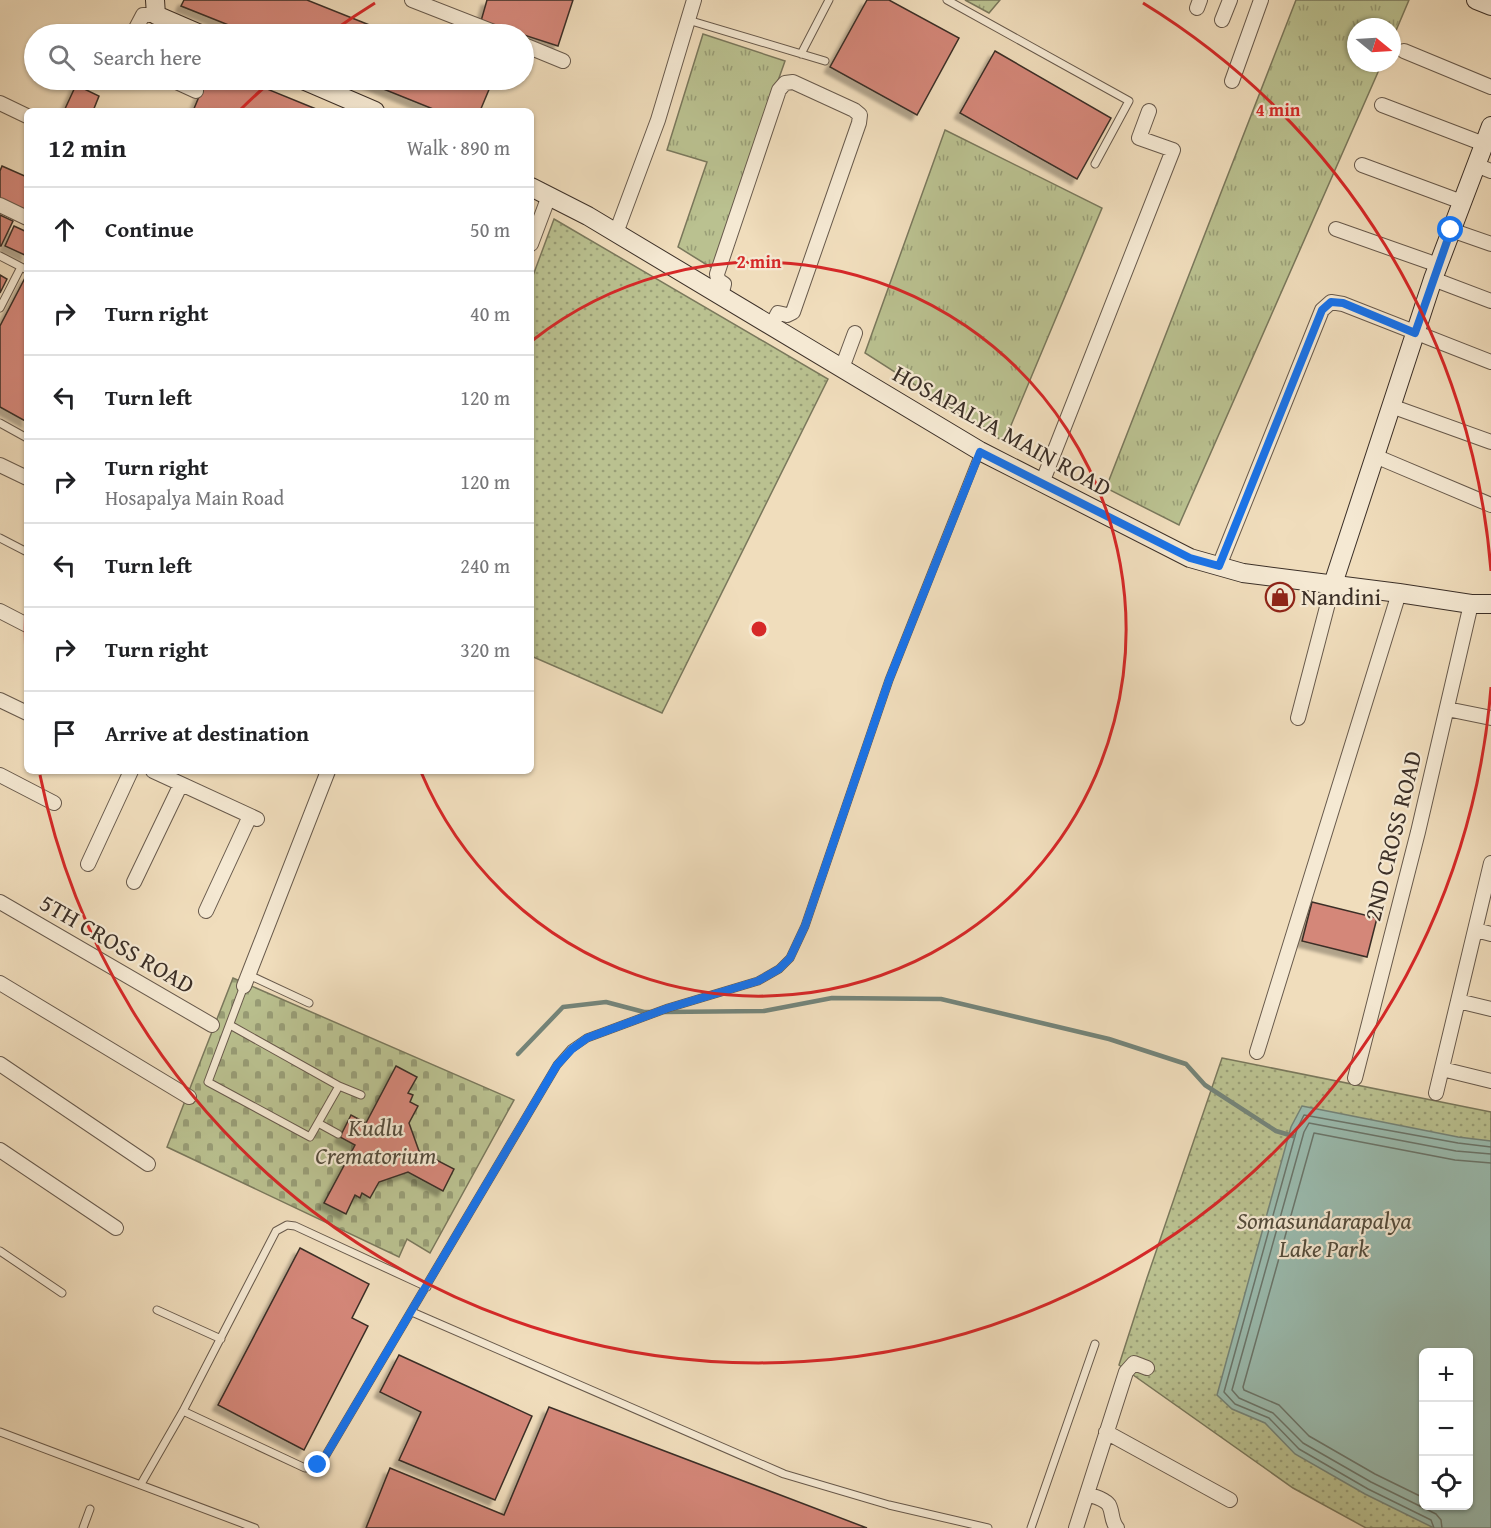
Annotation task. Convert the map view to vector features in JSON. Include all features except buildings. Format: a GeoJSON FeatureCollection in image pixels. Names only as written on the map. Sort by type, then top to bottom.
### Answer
{"type":"FeatureCollection","features":[{"type":"Feature","properties":{"kind":"street"},"geometry":{"type":"LineString","coordinates":[[412,0],[473,24]]}},
{"type":"Feature","properties":{"kind":"street"},"geometry":{"type":"LineString","coordinates":[[616,233],[658,120],[694,0]]}},
{"type":"Feature","properties":{"kind":"street"},"geometry":{"type":"LineString","coordinates":[[1222,20],[1230,0]]}},
{"type":"Feature","properties":{"kind":"street"},"geometry":{"type":"LineString","coordinates":[[1232,81],[1261,0]]}},
{"type":"Feature","properties":{"kind":"street"},"geometry":{"type":"LineString","coordinates":[[1476,0],[1491,6]]}},
{"type":"Feature","properties":{"kind":"street"},"geometry":{"type":"LineString","coordinates":[[138,24],[143,15],[155,8],[183,24]]}},
{"type":"Feature","properties":{"kind":"street"},"geometry":{"type":"LineString","coordinates":[[534,49],[563,61]]}},
{"type":"Feature","properties":{"kind":"street"},"geometry":{"type":"LineString","coordinates":[[1404,51],[1491,87]]}},
{"type":"Feature","properties":{"kind":"street"},"geometry":{"type":"LineString","coordinates":[[721,296],[724,284],[718,280],[717,274],[780,90],[785,83],[792,82],[854,110],[860,115],[860,123],[793,312],[787,315],[778,313],[771,326]]}},
{"type":"Feature","properties":{"kind":"street"},"geometry":{"type":"LineString","coordinates":[[326,90],[368,108]]}},
{"type":"Feature","properties":{"kind":"street"},"geometry":{"type":"LineString","coordinates":[[0,103],[24,115]]}},
{"type":"Feature","properties":{"kind":"street"},"geometry":{"type":"LineString","coordinates":[[1382,105],[1484,144]]}},
{"type":"Feature","properties":{"kind":"street"},"geometry":{"type":"LineString","coordinates":[[1042,483],[1173,150],[1139,138],[1149,111]]}},
{"type":"Feature","properties":{"kind":"street"},"geometry":{"type":"LineString","coordinates":[[1298,718],[1333,584],[1391,405],[1451,230],[1462,202],[1484,168],[1484,144],[1491,126]]}},
{"type":"Feature","properties":{"kind":"street"},"geometry":{"type":"LineString","coordinates":[[1362,165],[1462,202]]}},
{"type":"Feature","properties":{"kind":"street","name":"HOSAPALYA MAIN ROAD"},"geometry":{"type":"LineString","coordinates":[[534,188],[588,216],[980,452],[1190,558],[1243,573],[1399,592],[1471,604],[1491,604]]}},
{"type":"Feature","properties":{"kind":"street"},"geometry":{"type":"LineString","coordinates":[[534,236],[549,196]]}},
{"type":"Feature","properties":{"kind":"street"},"geometry":{"type":"LineString","coordinates":[[0,205],[24,217]]}},
{"type":"Feature","properties":{"kind":"street"},"geometry":{"type":"LineString","coordinates":[[1336,229],[1435,272],[1491,301]]}},
{"type":"Feature","properties":{"kind":"street"},"geometry":{"type":"LineString","coordinates":[[1451,230],[1491,244]]}},
{"type":"Feature","properties":{"kind":"street"},"geometry":{"type":"LineString","coordinates":[[1219,566],[1322,310],[1331,302],[1343,303],[1491,362]]}},
{"type":"Feature","properties":{"kind":"street"},"geometry":{"type":"LineString","coordinates":[[842,368],[855,333]]}},
{"type":"Feature","properties":{"kind":"street"},"geometry":{"type":"LineString","coordinates":[[1391,405],[1491,442]]}},
{"type":"Feature","properties":{"kind":"street"},"geometry":{"type":"LineString","coordinates":[[1375,456],[1491,505]]}},
{"type":"Feature","properties":{"kind":"street"},"geometry":{"type":"LineString","coordinates":[[0,465],[24,477]]}},
{"type":"Feature","properties":{"kind":"street"},"geometry":{"type":"LineString","coordinates":[[1257,1052],[1399,592]]}},
{"type":"Feature","properties":{"kind":"street","name":"2ND CROSS ROAD"},"geometry":{"type":"LineString","coordinates":[[1355,1078],[1471,604]]}},
{"type":"Feature","properties":{"kind":"street"},"geometry":{"type":"LineString","coordinates":[[0,611],[24,623]]}},
{"type":"Feature","properties":{"kind":"street"},"geometry":{"type":"LineString","coordinates":[[0,700],[24,712]]}},
{"type":"Feature","properties":{"kind":"street"},"geometry":{"type":"LineString","coordinates":[[1447,709],[1491,718]]}},
{"type":"Feature","properties":{"kind":"street"},"geometry":{"type":"LineString","coordinates":[[88,864],[130,774]]}},
{"type":"Feature","properties":{"kind":"street"},"geometry":{"type":"LineString","coordinates":[[159,774],[254,817],[206,911]]}},
{"type":"Feature","properties":{"kind":"street"},"geometry":{"type":"LineString","coordinates":[[247,980],[327,774]]}},
{"type":"Feature","properties":{"kind":"street"},"geometry":{"type":"LineString","coordinates":[[0,775],[54,803]]}},
{"type":"Feature","properties":{"kind":"street"},"geometry":{"type":"LineString","coordinates":[[134,882],[181,784]]}},
{"type":"Feature","properties":{"kind":"street"},"geometry":{"type":"LineString","coordinates":[[1436,1093],[1491,863]]}},
{"type":"Feature","properties":{"kind":"street","name":"5TH CROSS ROAD"},"geometry":{"type":"LineString","coordinates":[[0,902],[212,1025]]}},
{"type":"Feature","properties":{"kind":"street"},"geometry":{"type":"LineString","coordinates":[[1476,930],[1491,934]]}},
{"type":"Feature","properties":{"kind":"street"},"geometry":{"type":"LineString","coordinates":[[0,983],[189,1097]]}},
{"type":"Feature","properties":{"kind":"street"},"geometry":{"type":"LineString","coordinates":[[1458,1001],[1491,1009]]}},
{"type":"Feature","properties":{"kind":"street"},"geometry":{"type":"LineString","coordinates":[[0,1064],[148,1164]]}},
{"type":"Feature","properties":{"kind":"street"},"geometry":{"type":"LineString","coordinates":[[1442,1070],[1491,1081]]}},
{"type":"Feature","properties":{"kind":"street"},"geometry":{"type":"LineString","coordinates":[[0,1150],[116,1228]]}},
{"type":"Feature","properties":{"kind":"street"},"geometry":{"type":"LineString","coordinates":[[1076,1528],[1126,1372],[1134,1363],[1147,1368]]}},
{"type":"Feature","properties":{"kind":"street"},"geometry":{"type":"LineString","coordinates":[[1106,1432],[1230,1500]]}},
{"type":"Feature","properties":{"kind":"street"},"geometry":{"type":"LineString","coordinates":[[1087,1494],[1109,1505],[1112,1522],[1117,1528]]}},
{"type":"Feature","properties":{"kind":"lane"},"geometry":{"type":"LineString","coordinates":[[801,54],[829,0]]}},
{"type":"Feature","properties":{"kind":"lane"},"geometry":{"type":"LineString","coordinates":[[947,0],[1129,101],[1095,164]]}},
{"type":"Feature","properties":{"kind":"lane"},"geometry":{"type":"LineString","coordinates":[[688,20],[825,62]]}},
{"type":"Feature","properties":{"kind":"lane"},"geometry":{"type":"LineString","coordinates":[[0,256],[24,268],[0,308]]}},
{"type":"Feature","properties":{"kind":"lane"},"geometry":{"type":"LineString","coordinates":[[0,423],[24,436]]}},
{"type":"Feature","properties":{"kind":"lane"},"geometry":{"type":"LineString","coordinates":[[183,1411],[304,1468],[318,1465],[427,1287],[557,1065],[572,1049],[587,1038],[668,1008],[758,981],[779,969],[790,958],[805,926],[889,680],[980,452]]}},
{"type":"Feature","properties":{"kind":"lane"},"geometry":{"type":"LineString","coordinates":[[0,538],[24,550]]}},
{"type":"Feature","properties":{"kind":"lane"},"geometry":{"type":"LineString","coordinates":[[309,1003],[247,980],[207,1082],[310,1137],[339,1086]]}},
{"type":"Feature","properties":{"kind":"lane"},"geometry":{"type":"LineString","coordinates":[[230,1025],[339,1086],[361,1095]]}},
{"type":"Feature","properties":{"kind":"lane"},"geometry":{"type":"LineString","coordinates":[[318,1123],[339,1134]]}},
{"type":"Feature","properties":{"kind":"lane"},"geometry":{"type":"LineString","coordinates":[[141,1484],[183,1411],[276,1231],[287,1225],[295,1226],[427,1287]]}},
{"type":"Feature","properties":{"kind":"lane"},"geometry":{"type":"LineString","coordinates":[[0,1251],[62,1293]]}},
{"type":"Feature","properties":{"kind":"lane"},"geometry":{"type":"LineString","coordinates":[[157,1310],[221,1339]]}},
{"type":"Feature","properties":{"kind":"lane"},"geometry":{"type":"LineString","coordinates":[[412,1312],[784,1474],[889,1505],[988,1528]]}},
{"type":"Feature","properties":{"kind":"lane"},"geometry":{"type":"LineString","coordinates":[[1031,1528],[1095,1344]]}},
{"type":"Feature","properties":{"kind":"lane"},"geometry":{"type":"LineString","coordinates":[[2,1435],[141,1484],[255,1528]]}},
{"type":"Feature","properties":{"kind":"lane"},"geometry":{"type":"LineString","coordinates":[[83,1528],[90,1509]]}},
{"type":"Feature","properties":{"kind":"green space"},"geometry":{"type":"Polygon","coordinates":[[[965,0],[1000,0],[989,13],[965,0]]]}},
{"type":"Feature","properties":{"kind":"green space"},"geometry":{"type":"Polygon","coordinates":[[[1296,0],[1409,0],[1401,19],[1347,18],[1347,72],[1378,72],[1179,525],[1106,488],[1296,0]]]}},
{"type":"Feature","properties":{"kind":"green space"},"geometry":{"type":"Polygon","coordinates":[[[703,34],[785,61],[712,268],[678,247],[707,162],[667,150],[703,34]]]}},
{"type":"Feature","properties":{"kind":"green space"},"geometry":{"type":"Polygon","coordinates":[[[945,130],[1102,208],[1004,442],[865,353],[945,130]]]}},
{"type":"Feature","properties":{"kind":"green space"},"geometry":{"type":"Polygon","coordinates":[[[554,219],[828,379],[662,713],[534,657],[534,273],[554,219]]]}},
{"type":"Feature","properties":{"kind":"green space","name":"Kudlu Crematorium"},"geometry":{"type":"Polygon","coordinates":[[[233,978],[514,1100],[430,1253],[407,1239],[399,1257],[167,1147],[233,978]]]}},
{"type":"Feature","properties":{"kind":"green space","name":"Somasundarapalya Lake Park"},"geometry":{"type":"Polygon","coordinates":[[[1222,1058],[1491,1112],[1491,1528],[1366,1528],[1293,1488],[1119,1365],[1222,1058]]]}},
{"type":"Feature","properties":{"kind":"water","name":"Somasundarapalya Lake Park"},"geometry":{"type":"Polygon","coordinates":[[[1302,1106],[1458,1137],[1491,1141],[1491,1528],[1434,1528],[1365,1494],[1295,1454],[1265,1423],[1232,1409],[1217,1395],[1291,1127],[1302,1106]]]}},
{"type":"Feature","properties":{"kind":"waterway"},"geometry":{"type":"LineString","coordinates":[[664,1012],[764,1011],[832,998],[941,999],[1109,1039],[1186,1064],[1205,1085],[1276,1131],[1293,1136]]}},
{"type":"Feature","properties":{"kind":"waterway"},"geometry":{"type":"LineString","coordinates":[[518,1054],[563,1007],[606,1002],[652,1012]]}},
{"type":"Feature","properties":{"kind":"place","name":"Nandini"},"geometry":{"type":"Point","coordinates":[1280,597]}},
{"type":"Feature","properties":{"kind":"route"},"geometry":{"type":"LineString","coordinates":[[318,1465],[412,1312],[557,1065],[572,1049],[587,1038],[668,1008],[758,981],[779,969],[790,958],[805,926],[889,680],[980,452],[1190,558],[1219,566],[1322,310],[1331,302],[1343,303],[1415,333],[1451,230]]}}]}
